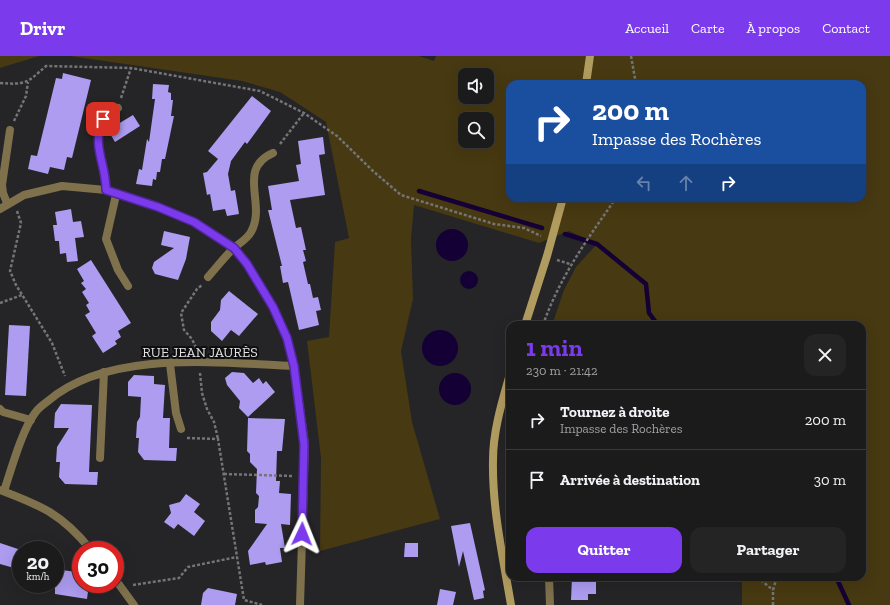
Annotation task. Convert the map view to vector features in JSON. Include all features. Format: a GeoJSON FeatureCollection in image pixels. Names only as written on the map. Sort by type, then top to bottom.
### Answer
{"type":"FeatureCollection","features":[{"type":"Feature","properties":{"kind":"main road"},"geometry":{"type":"LineString","coordinates":[[587,80],[590,56]]}},
{"type":"Feature","properties":{"kind":"main road"},"geometry":{"type":"LineString","coordinates":[[526,321],[562,202]]}},
{"type":"Feature","properties":{"kind":"main road"},"geometry":{"type":"LineString","coordinates":[[506,389],[496,426],[493,459],[494,493],[506,572]]}},
{"type":"Feature","properties":{"kind":"main road"},"geometry":{"type":"LineString","coordinates":[[507,581],[511,605]]}},
{"type":"Feature","properties":{"kind":"street"},"geometry":{"type":"LineString","coordinates":[[106,190],[106,177],[97,144],[98,132],[103,119],[118,108]]}},
{"type":"Feature","properties":{"kind":"street"},"geometry":{"type":"LineString","coordinates":[[10,130],[2,185],[3,194],[7,204],[24,195],[62,186],[106,190],[116,195],[158,207],[194,222],[234,248],[247,264],[273,307],[287,338],[294,366],[304,444],[300,605]]}},
{"type":"Feature","properties":{"kind":"street"},"geometry":{"type":"LineString","coordinates":[[208,277],[234,248],[251,233],[257,211],[253,176],[262,158],[273,153]]}},
{"type":"Feature","properties":{"kind":"street"},"geometry":{"type":"LineString","coordinates":[[116,195],[106,239],[118,270],[128,286]]}},
{"type":"Feature","properties":{"kind":"street","name":"RUE JEAN JAURÈS"},"geometry":{"type":"LineString","coordinates":[[2,491],[16,454],[35,412],[69,386],[104,372],[134,366],[211,362],[294,366]]}},
{"type":"Feature","properties":{"kind":"street"},"geometry":{"type":"LineString","coordinates":[[170,364],[176,412],[181,429]]}},
{"type":"Feature","properties":{"kind":"street"},"geometry":{"type":"LineString","coordinates":[[100,458],[104,372]]}},
{"type":"Feature","properties":{"kind":"street"},"geometry":{"type":"LineString","coordinates":[[0,408],[3,412],[31,420]]}},
{"type":"Feature","properties":{"kind":"street"},"geometry":{"type":"LineString","coordinates":[[2,491],[27,499],[56,515],[78,534],[84,541]]}},
{"type":"Feature","properties":{"kind":"street"},"geometry":{"type":"LineString","coordinates":[[549,581],[550,605]]}},
{"type":"Feature","properties":{"kind":"street"},"geometry":{"type":"LineString","coordinates":[[128,601],[134,605]]}},
{"type":"Feature","properties":{"kind":"path"},"geometry":{"type":"LineString","coordinates":[[631,56],[635,80]]}},
{"type":"Feature","properties":{"kind":"path"},"geometry":{"type":"LineString","coordinates":[[0,83],[16,84],[28,82],[46,66],[131,68],[260,91],[304,113],[337,136],[373,172],[401,195],[494,224],[524,228],[551,240]]}},
{"type":"Feature","properties":{"kind":"path"},"geometry":{"type":"LineString","coordinates":[[118,108],[131,68]]}},
{"type":"Feature","properties":{"kind":"path"},"geometry":{"type":"LineString","coordinates":[[10,130],[26,96],[28,82]]}},
{"type":"Feature","properties":{"kind":"path"},"geometry":{"type":"LineString","coordinates":[[273,153],[304,113]]}},
{"type":"Feature","properties":{"kind":"path"},"geometry":{"type":"LineString","coordinates":[[545,321],[558,287],[584,244],[613,202]]}},
{"type":"Feature","properties":{"kind":"path"},"geometry":{"type":"LineString","coordinates":[[7,204],[21,223],[10,271],[22,295],[52,343],[69,386]]}},
{"type":"Feature","properties":{"kind":"path"},"geometry":{"type":"LineString","coordinates":[[0,303],[22,295]]}},
{"type":"Feature","properties":{"kind":"path"},"geometry":{"type":"LineString","coordinates":[[181,429],[181,438],[218,439],[244,600],[262,605]]}},
{"type":"Feature","properties":{"kind":"path"},"geometry":{"type":"LineString","coordinates":[[224,474],[304,476]]}},
{"type":"Feature","properties":{"kind":"path"},"geometry":{"type":"LineString","coordinates":[[124,587],[179,578],[188,567],[237,557]]}},
{"type":"Feature","properties":{"kind":"path"},"geometry":{"type":"LineString","coordinates":[[762,581],[773,590]]}},
{"type":"Feature","properties":{"kind":"path"},"geometry":{"type":"LineString","coordinates":[[773,605],[773,590],[776,581]]}},
{"type":"Feature","properties":{"kind":"shaded area"},"geometry":{"type":"Polygon","coordinates":[[[0,56],[39,56],[0,68],[0,56]]]}},
{"type":"Feature","properties":{"kind":"shaded area"},"geometry":{"type":"Polygon","coordinates":[[[70,56],[419,56],[434,61],[436,56],[890,56],[890,605],[742,605],[742,581],[866,581],[866,321],[553,321],[564,290],[576,267],[597,244],[569,231],[539,243],[414,205],[411,239],[413,299],[401,351],[412,422],[440,519],[320,551],[321,458],[307,341],[329,337],[335,242],[349,238],[326,122],[280,92],[242,81],[70,56]]]}},
{"type":"Feature","properties":{"kind":"shaded area"},"geometry":{"type":"Polygon","coordinates":[[[452,229],[463,234],[468,245],[463,256],[452,261],[441,256],[436,245],[441,234],[452,229]]]}},
{"type":"Feature","properties":{"kind":"shaded area"},"geometry":{"type":"Polygon","coordinates":[[[469,271],[473,272],[477,276],[477,284],[473,288],[469,289],[465,288],[461,284],[460,280],[461,276],[465,272],[469,271]]]}},
{"type":"Feature","properties":{"kind":"shaded area"},"geometry":{"type":"Polygon","coordinates":[[[444,330],[453,335],[457,341],[457,355],[453,361],[444,366],[436,366],[427,361],[423,355],[422,344],[427,335],[433,331],[444,330]]]}},
{"type":"Feature","properties":{"kind":"shaded area"},"geometry":{"type":"Polygon","coordinates":[[[455,373],[461,374],[468,380],[471,389],[470,395],[464,402],[455,405],[449,404],[442,398],[439,389],[440,383],[446,376],[455,373]]]}},
{"type":"Feature","properties":{"kind":"building"},"geometry":{"type":"Polygon","coordinates":[[[63,73],[91,80],[72,158],[67,157],[64,170],[50,167],[48,174],[28,169],[31,155],[37,156],[56,78],[62,79],[63,73]]]}},
{"type":"Feature","properties":{"kind":"building"},"geometry":{"type":"Polygon","coordinates":[[[153,84],[169,85],[168,92],[171,93],[171,100],[173,100],[171,116],[174,116],[165,159],[162,159],[160,172],[157,172],[156,180],[153,179],[152,186],[136,184],[139,169],[142,170],[147,139],[149,142],[155,99],[152,99],[153,84]]]}},
{"type":"Feature","properties":{"kind":"building"},"geometry":{"type":"Polygon","coordinates":[[[252,96],[271,111],[247,144],[245,142],[231,161],[228,174],[231,191],[235,190],[239,214],[227,216],[225,209],[213,211],[210,194],[207,195],[203,173],[207,172],[218,159],[208,151],[252,96]]]}},
{"type":"Feature","properties":{"kind":"building"},"geometry":{"type":"Polygon","coordinates":[[[133,115],[140,126],[115,142],[108,130],[133,115]]]}},
{"type":"Feature","properties":{"kind":"building"},"geometry":{"type":"Polygon","coordinates":[[[323,137],[325,154],[319,155],[325,195],[290,200],[296,228],[301,227],[306,250],[303,250],[306,261],[303,262],[308,284],[310,284],[313,298],[318,297],[321,310],[316,311],[319,325],[299,330],[288,282],[283,283],[280,266],[282,266],[268,210],[272,210],[268,186],[299,181],[296,165],[301,164],[298,141],[323,137]]]}},
{"type":"Feature","properties":{"kind":"building"},"geometry":{"type":"Polygon","coordinates":[[[71,209],[73,222],[81,221],[84,237],[75,238],[78,261],[67,262],[66,253],[60,254],[59,241],[55,241],[53,225],[57,225],[55,212],[71,209]]]}},
{"type":"Feature","properties":{"kind":"building"},"geometry":{"type":"Polygon","coordinates":[[[164,231],[190,237],[186,259],[178,280],[155,274],[152,268],[154,262],[174,248],[161,245],[164,231]]]}},
{"type":"Feature","properties":{"kind":"building"},"geometry":{"type":"Polygon","coordinates":[[[91,260],[131,323],[118,331],[121,337],[115,341],[117,344],[103,353],[92,336],[96,333],[85,315],[90,312],[86,305],[89,303],[82,292],[86,289],[81,283],[84,281],[77,269],[91,260]]]}},
{"type":"Feature","properties":{"kind":"building"},"geometry":{"type":"Polygon","coordinates":[[[229,291],[258,314],[239,336],[231,330],[222,341],[211,331],[211,322],[220,310],[221,300],[229,291]]]}},
{"type":"Feature","properties":{"kind":"building"},"geometry":{"type":"Polygon","coordinates":[[[9,325],[30,326],[26,396],[5,395],[9,325]]]}},
{"type":"Feature","properties":{"kind":"building"},"geometry":{"type":"Polygon","coordinates":[[[232,372],[244,373],[253,383],[259,378],[263,384],[266,381],[275,392],[248,417],[239,408],[240,401],[227,385],[225,378],[232,372]]]}},
{"type":"Feature","properties":{"kind":"building"},"geometry":{"type":"Polygon","coordinates":[[[134,375],[154,376],[154,384],[165,385],[163,418],[170,418],[169,448],[177,448],[176,461],[144,460],[138,452],[139,438],[136,438],[137,422],[140,417],[141,397],[128,396],[128,382],[134,375]]]}},
{"type":"Feature","properties":{"kind":"building"},"geometry":{"type":"Polygon","coordinates":[[[61,404],[92,405],[89,472],[98,472],[97,485],[65,484],[59,477],[60,462],[56,462],[57,447],[69,428],[54,428],[55,413],[61,404]]]}},
{"type":"Feature","properties":{"kind":"building"},"geometry":{"type":"Polygon","coordinates":[[[248,418],[285,419],[282,451],[277,451],[276,481],[280,481],[279,493],[291,494],[290,525],[281,524],[285,548],[280,548],[282,562],[266,565],[265,562],[250,565],[248,551],[267,524],[255,523],[255,510],[258,507],[259,496],[256,493],[257,469],[250,462],[250,454],[247,451],[248,418]]]}},
{"type":"Feature","properties":{"kind":"building"},"geometry":{"type":"Polygon","coordinates":[[[186,494],[200,504],[194,512],[205,521],[194,536],[178,524],[174,529],[164,522],[171,513],[169,505],[180,502],[186,494]]]}},
{"type":"Feature","properties":{"kind":"building"},"geometry":{"type":"Polygon","coordinates":[[[470,523],[485,590],[483,591],[484,598],[474,600],[463,551],[459,567],[451,526],[470,523]]]}},
{"type":"Feature","properties":{"kind":"building"},"geometry":{"type":"Polygon","coordinates":[[[0,543],[12,547],[12,567],[0,564],[0,543]]]}},
{"type":"Feature","properties":{"kind":"building"},"geometry":{"type":"Polygon","coordinates":[[[405,543],[418,543],[418,557],[404,557],[405,543]]]}},
{"type":"Feature","properties":{"kind":"building"},"geometry":{"type":"Polygon","coordinates":[[[64,570],[72,571],[72,593],[88,593],[87,599],[55,594],[64,593],[64,570]]]}},
{"type":"Feature","properties":{"kind":"building"},"geometry":{"type":"Polygon","coordinates":[[[572,581],[596,581],[596,594],[588,594],[588,600],[571,600],[572,581]]]}},
{"type":"Feature","properties":{"kind":"building"},"geometry":{"type":"Polygon","coordinates":[[[208,588],[237,594],[235,605],[201,605],[203,593],[208,588]]]}},
{"type":"Feature","properties":{"kind":"building"},"geometry":{"type":"Polygon","coordinates":[[[440,589],[456,592],[453,605],[437,605],[440,589]]]}},
{"type":"Feature","properties":{"kind":"waterway"},"geometry":{"type":"LineString","coordinates":[[419,191],[542,228]]}},
{"type":"Feature","properties":{"kind":"waterway"},"geometry":{"type":"LineString","coordinates":[[565,234],[597,244],[646,284],[649,313],[655,321]]}},
{"type":"Feature","properties":{"kind":"waterway"},"geometry":{"type":"LineString","coordinates":[[838,581],[849,605]]}},
{"type":"Feature","properties":{"kind":"route"},"geometry":{"type":"LineString","coordinates":[[103,119],[98,132],[97,144],[106,177],[106,190],[116,195],[158,207],[194,222],[234,248],[247,264],[273,307],[287,338],[294,366],[304,444],[302,534]]}}]}
